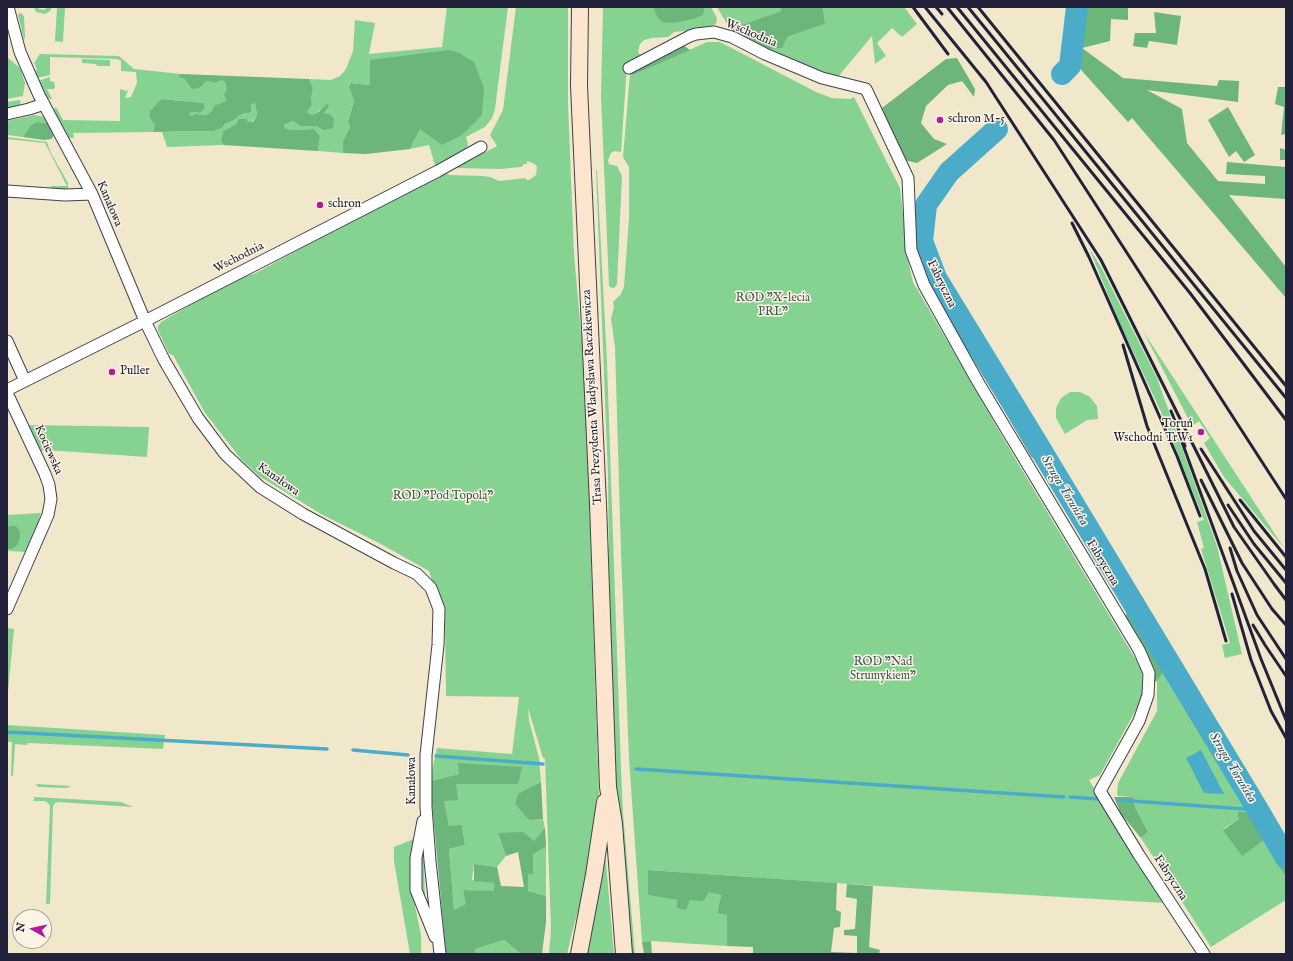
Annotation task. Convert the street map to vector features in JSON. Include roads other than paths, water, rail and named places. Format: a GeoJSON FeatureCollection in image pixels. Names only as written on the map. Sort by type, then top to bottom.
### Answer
{"type":"FeatureCollection","features":[{"type":"Feature","properties":{"kind":"main road","name":"Trasa Prezydenta Władysława Raczkiewicza"},"geometry":{"type":"LineString","coordinates":[[580,7],[580,130],[596,457],[608,787],[614,824],[624,954]]}},
{"type":"Feature","properties":{"kind":"main road","name":"Trasa Prezydenta Władysława Raczkiewicza"},"geometry":{"type":"LineString","coordinates":[[579,954],[594,875],[608,787]]}},
{"type":"Feature","properties":{"kind":"street","name":"Kanałowa"},"geometry":{"type":"LineString","coordinates":[[8,7],[23,58],[44,104],[92,194],[145,321],[164,360],[198,418],[225,454],[260,487],[304,514],[417,574],[431,588],[439,609],[438,645],[426,755],[426,807],[439,951]]}},
{"type":"Feature","properties":{"kind":"street","name":"Wschodnia"},"geometry":{"type":"LineString","coordinates":[[629,68],[690,36],[714,32],[732,37],[765,54],[822,78],[866,89]]}},
{"type":"Feature","properties":{"kind":"street","name":"Fabryczna"},"geometry":{"type":"LineString","coordinates":[[866,89],[908,178],[911,250],[924,285],[982,389],[1139,650],[1149,673],[1148,695],[1139,721],[1100,791],[1139,855],[1204,954]]}},
{"type":"Feature","properties":{"kind":"street"},"geometry":{"type":"LineString","coordinates":[[7,114],[44,104]]}},
{"type":"Feature","properties":{"kind":"street","name":"Wschodnia"},"geometry":{"type":"LineString","coordinates":[[7,390],[438,171],[481,147]]}},
{"type":"Feature","properties":{"kind":"street"},"geometry":{"type":"LineString","coordinates":[[7,191],[65,195],[92,194]]}},
{"type":"Feature","properties":{"kind":"street"},"geometry":{"type":"LineString","coordinates":[[7,341],[25,381]]}},
{"type":"Feature","properties":{"kind":"street","name":"Kociewska"},"geometry":{"type":"LineString","coordinates":[[7,393],[45,474],[49,485],[51,499],[48,515],[7,608]]}},
{"type":"Feature","properties":{"kind":"street"},"geometry":{"type":"LineString","coordinates":[[426,807],[416,858],[416,890],[439,951]]}},
{"type":"Feature","properties":{"kind":"water"},"geometry":{"type":"Polygon","coordinates":[[[1201,750],[1224,794],[1204,793],[1186,758],[1201,750]]]}},
{"type":"Feature","properties":{"kind":"waterway","name":"Struga Toruńska"},"geometry":{"type":"LineString","coordinates":[[1062,74],[1070,66],[1077,7]]}},
{"type":"Feature","properties":{"kind":"waterway","name":"Struga Toruńska"},"geometry":{"type":"LineString","coordinates":[[997,129],[949,172],[926,205],[922,241],[936,278],[1286,858]]}},
{"type":"Feature","properties":{"kind":"waterway"},"geometry":{"type":"LineString","coordinates":[[7,732],[327,749]]}},
{"type":"Feature","properties":{"kind":"waterway"},"geometry":{"type":"LineString","coordinates":[[353,750],[408,755]]}},
{"type":"Feature","properties":{"kind":"waterway"},"geometry":{"type":"LineString","coordinates":[[436,756],[543,764]]}},
{"type":"Feature","properties":{"kind":"waterway"},"geometry":{"type":"LineString","coordinates":[[636,769],[1064,797]]}},
{"type":"Feature","properties":{"kind":"waterway"},"geometry":{"type":"LineString","coordinates":[[1070,797],[1099,799]]}},
{"type":"Feature","properties":{"kind":"waterway"},"geometry":{"type":"LineString","coordinates":[[1118,800],[1258,810]]}},
{"type":"Feature","properties":{"kind":"railway"},"geometry":{"type":"LineString","coordinates":[[913,7],[948,54]]}},
{"type":"Feature","properties":{"kind":"railway"},"geometry":{"type":"LineString","coordinates":[[925,7],[986,82],[1101,260],[1234,527],[1286,600]]}},
{"type":"Feature","properties":{"kind":"railway"},"geometry":{"type":"LineString","coordinates":[[936,7],[942,14]]}},
{"type":"Feature","properties":{"kind":"railway"},"geometry":{"type":"LineString","coordinates":[[947,7],[1054,140],[1286,499]]}},
{"type":"Feature","properties":{"kind":"railway"},"geometry":{"type":"LineString","coordinates":[[957,7],[1190,293],[1286,420]]}},
{"type":"Feature","properties":{"kind":"railway"},"geometry":{"type":"LineString","coordinates":[[968,7],[1286,398]]}},
{"type":"Feature","properties":{"kind":"railway"},"geometry":{"type":"LineString","coordinates":[[978,7],[1286,386]]}},
{"type":"Feature","properties":{"kind":"railway"},"geometry":{"type":"LineString","coordinates":[[1072,223],[1089,257],[1177,456],[1200,516]]}},
{"type":"Feature","properties":{"kind":"railway"},"geometry":{"type":"LineString","coordinates":[[1123,345],[1147,426],[1205,569],[1226,641]]}},
{"type":"Feature","properties":{"kind":"railway"},"geometry":{"type":"LineString","coordinates":[[1171,411],[1185,446]]}},
{"type":"Feature","properties":{"kind":"railway"},"geometry":{"type":"LineString","coordinates":[[1182,442],[1261,659],[1286,720]]}},
{"type":"Feature","properties":{"kind":"railway"},"geometry":{"type":"LineString","coordinates":[[1201,449],[1254,531],[1286,570]]}},
{"type":"Feature","properties":{"kind":"railway"},"geometry":{"type":"LineString","coordinates":[[1201,480],[1242,563],[1272,609],[1286,625]]}},
{"type":"Feature","properties":{"kind":"railway"},"geometry":{"type":"LineString","coordinates":[[1240,500],[1286,557]]}},
{"type":"Feature","properties":{"kind":"railway"},"geometry":{"type":"LineString","coordinates":[[1228,505],[1254,544],[1286,583]]}},
{"type":"Feature","properties":{"kind":"railway"},"geometry":{"type":"LineString","coordinates":[[1230,548],[1237,571],[1257,615],[1286,659]]}},
{"type":"Feature","properties":{"kind":"railway"},"geometry":{"type":"LineString","coordinates":[[1232,594],[1251,660],[1271,711],[1286,738]]}},
{"type":"Feature","properties":{"kind":"railway"},"geometry":{"type":"LineString","coordinates":[[1253,625],[1286,676]]}},
{"type":"Feature","properties":{"kind":"place","name":"schron M-5"},"geometry":{"type":"Point","coordinates":[940,120]}},
{"type":"Feature","properties":{"kind":"place","name":"schron"},"geometry":{"type":"Point","coordinates":[320,205]}},
{"type":"Feature","properties":{"kind":"place","name":"Puller"},"geometry":{"type":"Point","coordinates":[112,372]}},
{"type":"Feature","properties":{"kind":"place","name":"Toruń Wschodni TrW1"},"geometry":{"type":"Point","coordinates":[1201,432]}},
{"type":"Feature","properties":{"kind":"park label","name":"ROD \"X-lecia PRL\""},"geometry":{"type":"Point","coordinates":[773,306]}},
{"type":"Feature","properties":{"kind":"park label","name":"ROD \"Pod Topolą\""},"geometry":{"type":"Point","coordinates":[443,497]}},
{"type":"Feature","properties":{"kind":"park label","name":"ROD \"Nad Strumykiem\""},"geometry":{"type":"Point","coordinates":[883,670]}}]}
